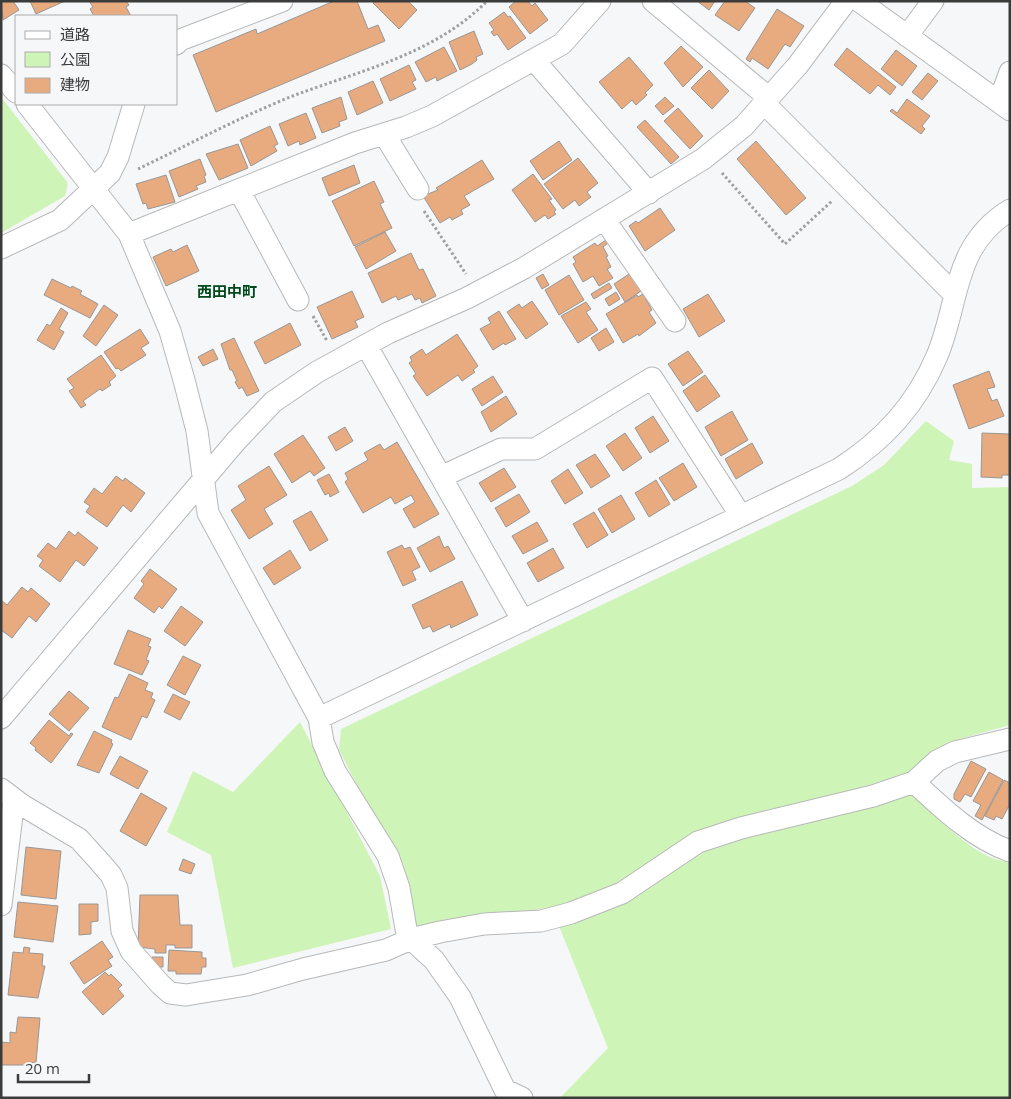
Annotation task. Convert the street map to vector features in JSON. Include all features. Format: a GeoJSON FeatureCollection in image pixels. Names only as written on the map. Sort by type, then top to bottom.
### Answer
{"type":"FeatureCollection","features":[{"type":"Feature","properties":{"kind":"street"},"geometry":{"type":"LineString","coordinates":[[178,42],[236,9],[282,1]]}},
{"type":"Feature","properties":{"kind":"street"},"geometry":{"type":"LineString","coordinates":[[129,234],[355,143],[432,116],[562,44],[600,1]]}},
{"type":"Feature","properties":{"kind":"street"},"geometry":{"type":"LineString","coordinates":[[653,1],[767,100],[848,187],[954,294]]}},
{"type":"Feature","properties":{"kind":"street"},"geometry":{"type":"LineString","coordinates":[[907,36],[933,1]]}},
{"type":"Feature","properties":{"kind":"street"},"geometry":{"type":"LineString","coordinates":[[1,718],[236,442],[273,402],[317,372],[366,345],[478,292],[649,194],[706,156],[744,126],[798,65],[858,2],[1004,106],[1010,72]]}},
{"type":"Feature","properties":{"kind":"street"},"geometry":{"type":"LineString","coordinates":[[534,60],[649,194]]}},
{"type":"Feature","properties":{"kind":"street"},"geometry":{"type":"LineString","coordinates":[[1,75],[15,91]]}},
{"type":"Feature","properties":{"kind":"street"},"geometry":{"type":"LineString","coordinates":[[28,105],[129,234],[172,339],[197,432],[208,513],[319,718],[324,742],[335,771],[388,856],[399,888],[406,929],[412,938],[434,960],[460,997],[505,1090],[522,1098]]}},
{"type":"Feature","properties":{"kind":"street"},"geometry":{"type":"LineString","coordinates":[[1,248],[60,220],[110,173],[134,105]]}},
{"type":"Feature","properties":{"kind":"street"},"geometry":{"type":"LineString","coordinates":[[384,134],[418,189]]}},
{"type":"Feature","properties":{"kind":"street"},"geometry":{"type":"LineString","coordinates":[[239,190],[298,300]]}},
{"type":"Feature","properties":{"kind":"street"},"geometry":{"type":"LineString","coordinates":[[319,718],[839,469],[864,453],[899,420],[925,382],[938,354],[954,294],[968,254],[985,232],[1010,210]]}},
{"type":"Feature","properties":{"kind":"street"},"geometry":{"type":"LineString","coordinates":[[604,219],[675,321]]}},
{"type":"Feature","properties":{"kind":"street"},"geometry":{"type":"LineString","coordinates":[[366,345],[523,621]]}},
{"type":"Feature","properties":{"kind":"street"},"geometry":{"type":"LineString","coordinates":[[441,477],[501,449],[535,449],[652,378],[741,516]]}},
{"type":"Feature","properties":{"kind":"street"},"geometry":{"type":"LineString","coordinates":[[1,905],[7,794],[79,839],[111,875],[117,888],[122,931],[131,951],[170,993],[186,995],[247,986],[303,969],[386,950],[412,938],[484,924],[541,921],[571,914],[622,893],[698,842],[741,828],[873,796],[914,782],[937,761],[955,752],[1010,739]]}},
{"type":"Feature","properties":{"kind":"street"},"geometry":{"type":"LineString","coordinates":[[914,782],[949,814],[979,835],[1010,851]]}},
{"type":"Feature","properties":{"kind":"path"},"geometry":{"type":"LineString","coordinates":[[114,165],[133,172],[290,98],[383,66],[471,18],[487,1]]}},
{"type":"Feature","properties":{"kind":"path"},"geometry":{"type":"LineString","coordinates":[[706,156],[785,244],[848,187]]}},
{"type":"Feature","properties":{"kind":"path"},"geometry":{"type":"LineString","coordinates":[[418,189],[413,193],[478,292]]}},
{"type":"Feature","properties":{"kind":"green space"},"geometry":{"type":"Polygon","coordinates":[[[1,97],[68,183],[65,196],[1,233],[1,97]]]}},
{"type":"Feature","properties":{"kind":"green space"},"geometry":{"type":"Polygon","coordinates":[[[926,421],[954,441],[949,460],[972,464],[972,488],[1010,487],[1010,725],[949,742],[908,772],[866,786],[695,832],[630,879],[581,901],[423,932],[411,927],[405,877],[339,750],[341,729],[852,486],[884,465],[926,421]]]}},
{"type":"Feature","properties":{"kind":"green space"},"geometry":{"type":"Polygon","coordinates":[[[300,722],[380,876],[391,929],[233,968],[211,855],[167,832],[193,771],[233,792],[300,722]]]}},
{"type":"Feature","properties":{"kind":"green space"},"geometry":{"type":"Polygon","coordinates":[[[909,792],[942,823],[970,845],[998,860],[1010,861],[1010,1098],[560,1098],[608,1048],[559,926],[617,907],[696,853],[727,842],[909,792]]]}},
{"type":"Feature","properties":{"kind":"building"},"geometry":{"type":"Polygon","coordinates":[[[1,1],[13,1],[19,10],[3,20],[1,1]]]}},
{"type":"Feature","properties":{"kind":"building"},"geometry":{"type":"Polygon","coordinates":[[[30,1],[65,1],[36,14],[30,1]]]}},
{"type":"Feature","properties":{"kind":"building"},"geometry":{"type":"Polygon","coordinates":[[[89,1],[126,1],[129,5],[126,7],[130,15],[93,15],[90,9],[93,7],[89,1]]]}},
{"type":"Feature","properties":{"kind":"building"},"geometry":{"type":"Polygon","coordinates":[[[334,1],[357,1],[368,29],[378,25],[385,41],[216,112],[193,55],[256,29],[257,34],[334,1]]]}},
{"type":"Feature","properties":{"kind":"building"},"geometry":{"type":"Polygon","coordinates":[[[375,1],[408,1],[417,10],[399,29],[373,3],[375,1]]]}},
{"type":"Feature","properties":{"kind":"building"},"geometry":{"type":"Polygon","coordinates":[[[516,1],[528,1],[532,6],[535,3],[548,20],[530,34],[509,7],[516,1]]]}},
{"type":"Feature","properties":{"kind":"building"},"geometry":{"type":"Polygon","coordinates":[[[697,1],[715,1],[709,10],[697,1]]]}},
{"type":"Feature","properties":{"kind":"building"},"geometry":{"type":"Polygon","coordinates":[[[725,1],[745,1],[755,8],[739,31],[715,15],[725,1]]]}},
{"type":"Feature","properties":{"kind":"building"},"geometry":{"type":"Polygon","coordinates":[[[777,9],[804,26],[790,47],[785,44],[768,69],[752,58],[750,62],[746,59],[777,9]]]}},
{"type":"Feature","properties":{"kind":"building"},"geometry":{"type":"Polygon","coordinates":[[[504,12],[508,17],[510,16],[526,38],[508,50],[497,34],[494,36],[491,32],[494,30],[489,23],[504,12]]]}},
{"type":"Feature","properties":{"kind":"building"},"geometry":{"type":"Polygon","coordinates":[[[474,31],[483,54],[476,57],[477,60],[472,64],[460,70],[449,42],[474,31]]]}},
{"type":"Feature","properties":{"kind":"building"},"geometry":{"type":"Polygon","coordinates":[[[681,46],[703,67],[683,87],[664,63],[681,46]]]}},
{"type":"Feature","properties":{"kind":"building"},"geometry":{"type":"Polygon","coordinates":[[[444,47],[457,71],[437,81],[436,77],[426,82],[415,62],[444,47]]]}},
{"type":"Feature","properties":{"kind":"building"},"geometry":{"type":"Polygon","coordinates":[[[847,48],[896,87],[890,95],[878,85],[870,94],[834,65],[847,48]]]}},
{"type":"Feature","properties":{"kind":"building"},"geometry":{"type":"Polygon","coordinates":[[[896,50],[917,66],[902,86],[881,69],[896,50]]]}},
{"type":"Feature","properties":{"kind":"building"},"geometry":{"type":"Polygon","coordinates":[[[629,57],[653,85],[645,93],[647,95],[636,105],[632,100],[622,109],[599,82],[629,57]]]}},
{"type":"Feature","properties":{"kind":"building"},"geometry":{"type":"Polygon","coordinates":[[[409,65],[416,80],[412,82],[416,89],[390,101],[380,79],[409,65]]]}},
{"type":"Feature","properties":{"kind":"building"},"geometry":{"type":"Polygon","coordinates":[[[709,70],[729,91],[712,109],[691,88],[709,70]]]}},
{"type":"Feature","properties":{"kind":"building"},"geometry":{"type":"Polygon","coordinates":[[[928,73],[938,81],[922,100],[912,92],[928,73]]]}},
{"type":"Feature","properties":{"kind":"building"},"geometry":{"type":"Polygon","coordinates":[[[373,81],[383,103],[357,115],[348,92],[373,81]]]}},
{"type":"Feature","properties":{"kind":"building"},"geometry":{"type":"Polygon","coordinates":[[[341,97],[347,119],[339,122],[340,126],[322,133],[312,108],[341,97]]]}},
{"type":"Feature","properties":{"kind":"building"},"geometry":{"type":"Polygon","coordinates":[[[665,97],[674,106],[663,115],[655,106],[665,97]]]}},
{"type":"Feature","properties":{"kind":"building"},"geometry":{"type":"Polygon","coordinates":[[[907,99],[930,116],[922,126],[925,129],[921,134],[890,111],[892,109],[897,113],[907,99]]]}},
{"type":"Feature","properties":{"kind":"building"},"geometry":{"type":"Polygon","coordinates":[[[678,108],[703,136],[690,149],[664,121],[678,108]]]}},
{"type":"Feature","properties":{"kind":"building"},"geometry":{"type":"Polygon","coordinates":[[[306,113],[316,138],[300,145],[299,141],[288,146],[279,124],[306,113]]]}},
{"type":"Feature","properties":{"kind":"building"},"geometry":{"type":"Polygon","coordinates":[[[645,120],[679,157],[671,164],[637,127],[645,120]]]}},
{"type":"Feature","properties":{"kind":"building"},"geometry":{"type":"Polygon","coordinates":[[[270,126],[278,144],[274,146],[277,151],[251,166],[240,140],[270,126]]]}},
{"type":"Feature","properties":{"kind":"building"},"geometry":{"type":"Polygon","coordinates":[[[559,141],[572,160],[543,180],[530,161],[559,141]]]}},
{"type":"Feature","properties":{"kind":"building"},"geometry":{"type":"Polygon","coordinates":[[[756,141],[806,198],[786,215],[737,159],[756,141]]]}},
{"type":"Feature","properties":{"kind":"building"},"geometry":{"type":"Polygon","coordinates":[[[238,144],[248,168],[219,180],[206,154],[238,144]]]}},
{"type":"Feature","properties":{"kind":"building"},"geometry":{"type":"Polygon","coordinates":[[[578,158],[598,183],[587,192],[591,197],[579,206],[575,200],[563,209],[544,184],[578,158]]]}},
{"type":"Feature","properties":{"kind":"building"},"geometry":{"type":"Polygon","coordinates":[[[200,159],[206,175],[204,176],[206,182],[196,186],[198,189],[179,197],[169,171],[200,159]]]}},
{"type":"Feature","properties":{"kind":"building"},"geometry":{"type":"Polygon","coordinates":[[[482,160],[494,179],[464,196],[470,205],[461,210],[463,214],[452,220],[450,217],[440,223],[423,196],[438,190],[436,188],[482,160]]]}},
{"type":"Feature","properties":{"kind":"building"},"geometry":{"type":"Polygon","coordinates":[[[354,165],[360,183],[329,196],[322,178],[354,165]]]}},
{"type":"Feature","properties":{"kind":"building"},"geometry":{"type":"Polygon","coordinates":[[[533,174],[552,199],[549,200],[556,210],[554,212],[556,214],[548,219],[545,215],[535,222],[512,190],[533,174]]]}},
{"type":"Feature","properties":{"kind":"building"},"geometry":{"type":"Polygon","coordinates":[[[166,175],[175,202],[148,209],[146,203],[143,204],[136,184],[166,175]]]}},
{"type":"Feature","properties":{"kind":"building"},"geometry":{"type":"Polygon","coordinates":[[[374,181],[384,202],[380,204],[392,228],[354,246],[332,201],[374,181]]]}},
{"type":"Feature","properties":{"kind":"building"},"geometry":{"type":"Polygon","coordinates":[[[660,208],[675,230],[645,251],[629,226],[636,221],[638,223],[660,208]]]}},
{"type":"Feature","properties":{"kind":"building"},"geometry":{"type":"Polygon","coordinates":[[[385,232],[396,251],[366,269],[355,247],[385,232]]]}},
{"type":"Feature","properties":{"kind":"building"},"geometry":{"type":"Polygon","coordinates":[[[606,240],[608,243],[603,247],[611,267],[607,269],[613,278],[599,286],[593,276],[583,282],[573,264],[576,262],[573,257],[595,243],[597,246],[606,240]]]}},
{"type":"Feature","properties":{"kind":"building"},"geometry":{"type":"Polygon","coordinates":[[[187,245],[199,271],[166,286],[153,257],[171,249],[173,252],[187,245]]]}},
{"type":"Feature","properties":{"kind":"building"},"geometry":{"type":"Polygon","coordinates":[[[411,253],[419,270],[423,269],[436,296],[422,303],[420,298],[415,300],[412,294],[398,300],[396,296],[382,303],[368,273],[411,253]]]}},
{"type":"Feature","properties":{"kind":"building"},"geometry":{"type":"Polygon","coordinates":[[[543,274],[549,285],[542,289],[536,278],[543,274]]]}},
{"type":"Feature","properties":{"kind":"building"},"geometry":{"type":"Polygon","coordinates":[[[629,274],[641,291],[625,302],[614,284],[629,274]]]}},
{"type":"Feature","properties":{"kind":"building"},"geometry":{"type":"Polygon","coordinates":[[[569,275],[584,300],[559,315],[545,290],[569,275]]]}},
{"type":"Feature","properties":{"kind":"building"},"geometry":{"type":"Polygon","coordinates":[[[52,279],[82,291],[80,294],[98,304],[90,318],[44,295],[52,279]]]}},
{"type":"Feature","properties":{"kind":"building"},"geometry":{"type":"Polygon","coordinates":[[[609,283],[612,288],[594,299],[591,294],[609,283]]]}},
{"type":"Feature","properties":{"kind":"building"},"geometry":{"type":"Polygon","coordinates":[[[352,291],[364,317],[355,321],[358,327],[332,339],[317,307],[352,291]]]}},
{"type":"Feature","properties":{"kind":"building"},"geometry":{"type":"Polygon","coordinates":[[[616,292],[620,299],[609,306],[605,299],[616,292]]]}},
{"type":"Feature","properties":{"kind":"building"},"geometry":{"type":"Polygon","coordinates":[[[643,294],[652,310],[649,312],[656,323],[639,336],[638,334],[623,343],[606,314],[637,295],[638,297],[643,294]]]}},
{"type":"Feature","properties":{"kind":"building"},"geometry":{"type":"Polygon","coordinates":[[[708,294],[725,321],[699,337],[683,309],[708,294]]]}},
{"type":"Feature","properties":{"kind":"building"},"geometry":{"type":"Polygon","coordinates":[[[532,301],[548,324],[526,339],[507,312],[519,304],[522,308],[532,301]]]}},
{"type":"Feature","properties":{"kind":"building"},"geometry":{"type":"Polygon","coordinates":[[[586,302],[591,309],[586,312],[598,330],[578,343],[561,316],[586,302]]]}},
{"type":"Feature","properties":{"kind":"building"},"geometry":{"type":"Polygon","coordinates":[[[104,305],[118,315],[96,346],[83,336],[104,305]]]}},
{"type":"Feature","properties":{"kind":"building"},"geometry":{"type":"Polygon","coordinates":[[[61,308],[68,313],[59,329],[64,332],[54,350],[37,340],[47,324],[50,326],[61,308]]]}},
{"type":"Feature","properties":{"kind":"building"},"geometry":{"type":"Polygon","coordinates":[[[499,311],[516,339],[505,345],[504,343],[493,350],[480,329],[491,323],[488,318],[499,311]]]}},
{"type":"Feature","properties":{"kind":"building"},"geometry":{"type":"Polygon","coordinates":[[[290,323],[301,345],[265,364],[254,342],[290,323]]]}},
{"type":"Feature","properties":{"kind":"building"},"geometry":{"type":"Polygon","coordinates":[[[606,328],[614,342],[599,351],[591,338],[606,328]]]}},
{"type":"Feature","properties":{"kind":"building"},"geometry":{"type":"Polygon","coordinates":[[[140,329],[149,343],[141,348],[146,355],[121,371],[118,368],[116,369],[104,352],[140,329]]]}},
{"type":"Feature","properties":{"kind":"building"},"geometry":{"type":"Polygon","coordinates":[[[457,334],[478,366],[473,370],[475,372],[462,381],[458,375],[427,396],[413,376],[416,374],[409,363],[412,361],[410,357],[422,349],[426,355],[457,334]]]}},
{"type":"Feature","properties":{"kind":"building"},"geometry":{"type":"Polygon","coordinates":[[[234,338],[259,391],[247,396],[242,387],[239,389],[235,382],[237,381],[232,370],[230,370],[221,344],[234,338]]]}},
{"type":"Feature","properties":{"kind":"building"},"geometry":{"type":"Polygon","coordinates":[[[213,349],[218,359],[203,366],[198,357],[213,349]]]}},
{"type":"Feature","properties":{"kind":"building"},"geometry":{"type":"Polygon","coordinates":[[[688,351],[703,372],[683,386],[668,364],[688,351]]]}},
{"type":"Feature","properties":{"kind":"building"},"geometry":{"type":"Polygon","coordinates":[[[101,355],[116,376],[109,382],[111,385],[102,391],[100,389],[83,401],[86,405],[81,408],[69,391],[74,388],[67,379],[101,355]]]}},
{"type":"Feature","properties":{"kind":"building"},"geometry":{"type":"Polygon","coordinates":[[[989,371],[995,387],[987,389],[992,401],[997,399],[1004,416],[969,429],[953,385],[989,371]]]}},
{"type":"Feature","properties":{"kind":"building"},"geometry":{"type":"Polygon","coordinates":[[[705,375],[720,396],[697,412],[683,391],[705,375]]]}},
{"type":"Feature","properties":{"kind":"building"},"geometry":{"type":"Polygon","coordinates":[[[493,376],[503,392],[482,406],[472,389],[493,376]]]}},
{"type":"Feature","properties":{"kind":"building"},"geometry":{"type":"Polygon","coordinates":[[[506,396],[517,414],[491,432],[481,412],[506,396]]]}},
{"type":"Feature","properties":{"kind":"building"},"geometry":{"type":"Polygon","coordinates":[[[732,411],[748,440],[721,456],[705,427],[732,411]]]}},
{"type":"Feature","properties":{"kind":"building"},"geometry":{"type":"Polygon","coordinates":[[[653,416],[669,441],[650,453],[635,428],[653,416]]]}},
{"type":"Feature","properties":{"kind":"building"},"geometry":{"type":"Polygon","coordinates":[[[345,427],[353,441],[336,451],[328,437],[345,427]]]}},
{"type":"Feature","properties":{"kind":"building"},"geometry":{"type":"Polygon","coordinates":[[[625,433],[642,458],[623,471],[606,446],[625,433]]]}},
{"type":"Feature","properties":{"kind":"building"},"geometry":{"type":"Polygon","coordinates":[[[982,433],[1010,434],[1010,475],[1002,475],[1002,478],[981,477],[982,433]]]}},
{"type":"Feature","properties":{"kind":"building"},"geometry":{"type":"Polygon","coordinates":[[[303,435],[325,468],[314,476],[310,471],[292,483],[274,454],[303,435]]]}},
{"type":"Feature","properties":{"kind":"building"},"geometry":{"type":"Polygon","coordinates":[[[397,442],[439,514],[414,528],[403,509],[415,502],[411,495],[395,504],[391,497],[363,513],[345,482],[348,479],[345,473],[368,460],[364,453],[380,444],[384,450],[397,442]]]}},
{"type":"Feature","properties":{"kind":"building"},"geometry":{"type":"Polygon","coordinates":[[[752,443],[763,463],[736,479],[725,459],[752,443]]]}},
{"type":"Feature","properties":{"kind":"building"},"geometry":{"type":"Polygon","coordinates":[[[595,454],[610,476],[591,488],[576,465],[595,454]]]}},
{"type":"Feature","properties":{"kind":"building"},"geometry":{"type":"Polygon","coordinates":[[[683,463],[697,487],[674,501],[659,478],[683,463]]]}},
{"type":"Feature","properties":{"kind":"building"},"geometry":{"type":"Polygon","coordinates":[[[269,466],[287,495],[264,509],[273,524],[249,539],[231,510],[246,500],[238,486],[269,466]]]}},
{"type":"Feature","properties":{"kind":"building"},"geometry":{"type":"Polygon","coordinates":[[[504,468],[516,487],[491,502],[479,483],[504,468]]]}},
{"type":"Feature","properties":{"kind":"building"},"geometry":{"type":"Polygon","coordinates":[[[568,469],[583,493],[565,504],[551,481],[568,469]]]}},
{"type":"Feature","properties":{"kind":"building"},"geometry":{"type":"Polygon","coordinates":[[[329,474],[339,492],[330,497],[329,493],[325,495],[317,480],[329,474]]]}},
{"type":"Feature","properties":{"kind":"building"},"geometry":{"type":"Polygon","coordinates":[[[116,476],[123,481],[125,478],[145,493],[131,512],[123,505],[107,527],[86,512],[90,506],[84,502],[94,488],[102,494],[116,476]]]}},
{"type":"Feature","properties":{"kind":"building"},"geometry":{"type":"Polygon","coordinates":[[[656,480],[670,504],[649,517],[635,493],[656,480]]]}},
{"type":"Feature","properties":{"kind":"building"},"geometry":{"type":"Polygon","coordinates":[[[519,494],[530,512],[506,527],[495,508],[519,494]]]}},
{"type":"Feature","properties":{"kind":"building"},"geometry":{"type":"Polygon","coordinates":[[[621,495],[635,519],[612,533],[598,509],[621,495]]]}},
{"type":"Feature","properties":{"kind":"building"},"geometry":{"type":"Polygon","coordinates":[[[311,511],[328,540],[310,551],[293,521],[311,511]]]}},
{"type":"Feature","properties":{"kind":"building"},"geometry":{"type":"Polygon","coordinates":[[[594,512],[608,535],[587,548],[573,524],[594,512]]]}},
{"type":"Feature","properties":{"kind":"building"},"geometry":{"type":"Polygon","coordinates":[[[537,522],[548,541],[523,554],[512,536],[537,522]]]}},
{"type":"Feature","properties":{"kind":"building"},"geometry":{"type":"Polygon","coordinates":[[[69,531],[75,536],[78,532],[98,548],[84,566],[76,560],[60,582],[39,566],[43,560],[37,556],[48,543],[56,549],[69,531]]]}},
{"type":"Feature","properties":{"kind":"building"},"geometry":{"type":"Polygon","coordinates":[[[439,536],[444,548],[448,546],[455,559],[430,572],[417,548],[439,536]]]}},
{"type":"Feature","properties":{"kind":"building"},"geometry":{"type":"Polygon","coordinates":[[[402,545],[404,549],[410,547],[420,567],[412,571],[416,580],[403,586],[387,552],[402,545]]]}},
{"type":"Feature","properties":{"kind":"building"},"geometry":{"type":"Polygon","coordinates":[[[553,548],[564,568],[538,582],[527,563],[553,548]]]}},
{"type":"Feature","properties":{"kind":"building"},"geometry":{"type":"Polygon","coordinates":[[[290,550],[301,568],[274,585],[263,568],[290,550]]]}},
{"type":"Feature","properties":{"kind":"building"},"geometry":{"type":"Polygon","coordinates":[[[150,569],[177,589],[162,609],[159,606],[154,613],[134,598],[144,584],[141,581],[150,569]]]}},
{"type":"Feature","properties":{"kind":"building"},"geometry":{"type":"Polygon","coordinates":[[[462,581],[478,615],[451,628],[450,624],[433,632],[430,626],[423,629],[412,605],[462,581]]]}},
{"type":"Feature","properties":{"kind":"building"},"geometry":{"type":"Polygon","coordinates":[[[22,587],[28,592],[31,588],[50,604],[36,622],[29,616],[12,638],[1,630],[1,600],[7,605],[22,587]]]}},
{"type":"Feature","properties":{"kind":"building"},"geometry":{"type":"Polygon","coordinates":[[[181,606],[203,622],[185,646],[164,631],[181,606]]]}},
{"type":"Feature","properties":{"kind":"building"},"geometry":{"type":"Polygon","coordinates":[[[128,630],[151,639],[148,646],[151,647],[146,660],[149,661],[142,675],[114,664],[128,630]]]}},
{"type":"Feature","properties":{"kind":"building"},"geometry":{"type":"Polygon","coordinates":[[[183,656],[201,665],[185,695],[167,685],[183,656]]]}},
{"type":"Feature","properties":{"kind":"building"},"geometry":{"type":"Polygon","coordinates":[[[129,674],[148,683],[145,690],[153,693],[151,698],[155,700],[147,718],[142,716],[131,740],[102,727],[115,697],[118,698],[129,674]]]}},
{"type":"Feature","properties":{"kind":"building"},"geometry":{"type":"Polygon","coordinates":[[[69,691],[89,708],[69,731],[49,714],[69,691]]]}},
{"type":"Feature","properties":{"kind":"building"},"geometry":{"type":"Polygon","coordinates":[[[173,694],[190,702],[180,720],[164,712],[173,694]]]}},
{"type":"Feature","properties":{"kind":"building"},"geometry":{"type":"Polygon","coordinates":[[[49,720],[69,736],[71,733],[73,734],[51,763],[35,750],[36,748],[30,743],[49,720]]]}},
{"type":"Feature","properties":{"kind":"building"},"geometry":{"type":"Polygon","coordinates":[[[94,731],[112,740],[111,743],[113,744],[99,773],[77,765],[94,731]]]}},
{"type":"Feature","properties":{"kind":"building"},"geometry":{"type":"Polygon","coordinates":[[[120,756],[148,771],[138,789],[110,774],[120,756]]]}},
{"type":"Feature","properties":{"kind":"building"},"geometry":{"type":"Polygon","coordinates":[[[971,761],[986,769],[971,797],[965,794],[960,802],[954,799],[954,794],[971,761]]]}},
{"type":"Feature","properties":{"kind":"building"},"geometry":{"type":"Polygon","coordinates":[[[989,772],[1003,780],[982,820],[975,816],[981,805],[973,801],[989,772]]]}},
{"type":"Feature","properties":{"kind":"building"},"geometry":{"type":"Polygon","coordinates":[[[1004,780],[1010,783],[1010,804],[1002,819],[996,816],[994,820],[985,816],[1004,780]]]}},
{"type":"Feature","properties":{"kind":"building"},"geometry":{"type":"Polygon","coordinates":[[[141,793],[167,808],[146,846],[120,831],[141,793]]]}},
{"type":"Feature","properties":{"kind":"building"},"geometry":{"type":"Polygon","coordinates":[[[26,847],[61,851],[56,899],[21,895],[26,847]]]}},
{"type":"Feature","properties":{"kind":"building"},"geometry":{"type":"Polygon","coordinates":[[[183,859],[195,864],[191,874],[179,870],[183,859]]]}},
{"type":"Feature","properties":{"kind":"building"},"geometry":{"type":"Polygon","coordinates":[[[140,895],[178,895],[180,925],[192,925],[192,948],[175,948],[175,945],[166,945],[166,953],[155,953],[155,949],[138,947],[140,895]]]}},
{"type":"Feature","properties":{"kind":"building"},"geometry":{"type":"Polygon","coordinates":[[[18,902],[58,906],[53,942],[14,937],[18,902]]]}},
{"type":"Feature","properties":{"kind":"building"},"geometry":{"type":"Polygon","coordinates":[[[79,904],[98,904],[98,921],[91,922],[91,934],[79,935],[79,904]]]}},
{"type":"Feature","properties":{"kind":"building"},"geometry":{"type":"Polygon","coordinates":[[[102,941],[113,957],[108,960],[112,966],[84,984],[70,963],[102,941]]]}},
{"type":"Feature","properties":{"kind":"building"},"geometry":{"type":"Polygon","coordinates":[[[24,947],[30,948],[29,953],[43,954],[42,966],[45,966],[38,998],[8,995],[13,952],[23,953],[24,947]]]}},
{"type":"Feature","properties":{"kind":"building"},"geometry":{"type":"Polygon","coordinates":[[[169,950],[202,952],[202,958],[206,958],[206,967],[202,967],[201,974],[176,974],[176,971],[168,971],[169,950]]]}},
{"type":"Feature","properties":{"kind":"building"},"geometry":{"type":"Polygon","coordinates":[[[152,957],[163,957],[163,967],[153,967],[152,957]]]}},
{"type":"Feature","properties":{"kind":"building"},"geometry":{"type":"Polygon","coordinates":[[[105,972],[109,976],[111,974],[122,985],[118,989],[124,996],[103,1015],[82,992],[105,972]]]}},
{"type":"Feature","properties":{"kind":"building"},"geometry":{"type":"Polygon","coordinates":[[[18,1017],[40,1018],[36,1063],[28,1062],[28,1065],[1,1065],[1,1042],[10,1043],[10,1032],[16,1033],[18,1017]]]}},
{"type":"Feature","properties":{"kind":"district","name":"西田中町"},"geometry":{"type":"Point","coordinates":[227,292]}}]}
